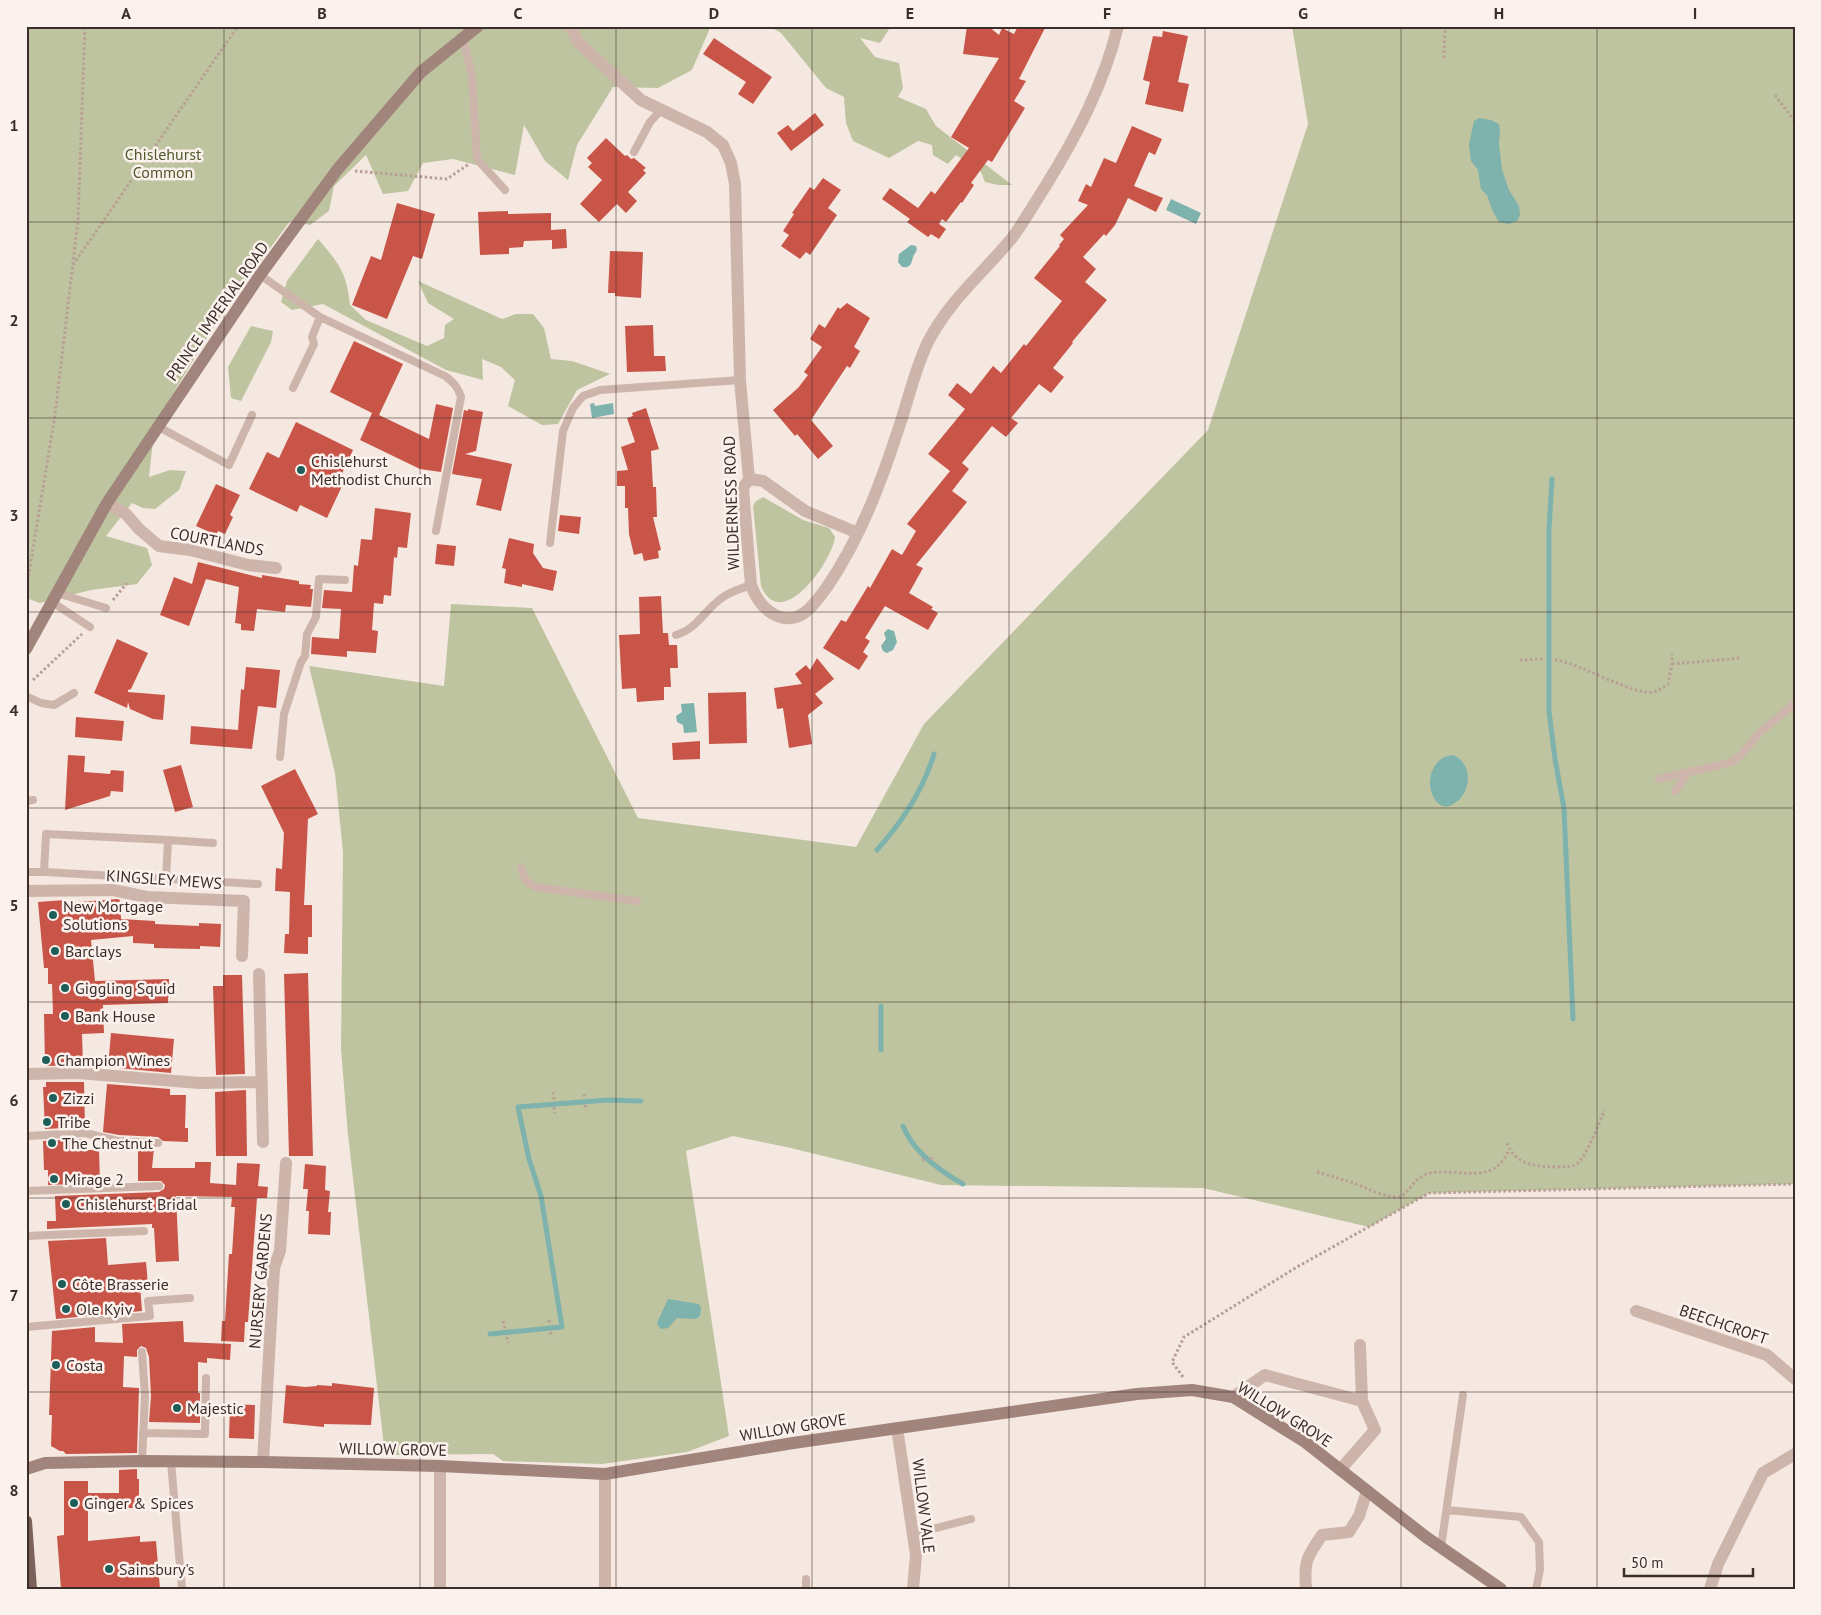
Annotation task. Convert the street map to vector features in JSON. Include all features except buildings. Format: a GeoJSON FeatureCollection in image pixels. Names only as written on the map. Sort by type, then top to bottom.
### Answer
{"type":"FeatureCollection","features":[{"type":"Feature","properties":{"kind":"main road"},"geometry":{"type":"LineString","coordinates":[[26,1521],[31,1589]]}},
{"type":"Feature","properties":{"kind":"street","name":"PRINCE IMPERIAL ROAD"},"geometry":{"type":"LineString","coordinates":[[26,649],[107,503],[260,275],[337,170],[420,72],[478,26]]}},
{"type":"Feature","properties":{"kind":"street","name":"WILDERNESS ROAD"},"geometry":{"type":"LineString","coordinates":[[570,26],[579,42],[641,100],[708,132],[723,145],[731,163],[736,194],[740,380],[749,479],[743,488],[751,585],[755,596],[775,616],[788,619],[801,615],[821,595],[841,566],[858,534],[888,462],[928,341],[943,317],[1025,220],[1068,151],[1096,91],[1112,50],[1118,26]]}},
{"type":"Feature","properties":{"kind":"street"},"geometry":{"type":"LineString","coordinates":[[749,479],[763,481],[805,511],[858,534]]}},
{"type":"Feature","properties":{"kind":"street","name":"COURTLANDS"},"geometry":{"type":"LineString","coordinates":[[107,503],[126,514],[159,546],[190,550],[248,565],[276,568]]}},
{"type":"Feature","properties":{"kind":"street","name":"KINGSLEY MEWS"},"geometry":{"type":"LineString","coordinates":[[26,891],[113,890],[147,897],[244,901],[242,956]]}},
{"type":"Feature","properties":{"kind":"street"},"geometry":{"type":"LineString","coordinates":[[259,974],[263,1142]]}},
{"type":"Feature","properties":{"kind":"street"},"geometry":{"type":"LineString","coordinates":[[26,1074],[78,1073],[199,1083],[262,1082]]}},
{"type":"Feature","properties":{"kind":"street","name":"NURSERY GARDENS"},"geometry":{"type":"LineString","coordinates":[[263,1462],[274,1268],[280,1251],[286,1163]]}},
{"type":"Feature","properties":{"kind":"street","name":"BEECHCROFT"},"geometry":{"type":"LineString","coordinates":[[1636,1311],[1767,1355],[1795,1379]]}},
{"type":"Feature","properties":{"kind":"street"},"geometry":{"type":"LineString","coordinates":[[1340,1470],[1375,1430],[1362,1401],[1360,1345]]}},
{"type":"Feature","properties":{"kind":"street"},"geometry":{"type":"LineString","coordinates":[[1233,1397],[1265,1375],[1362,1401]]}},
{"type":"Feature","properties":{"kind":"street","name":"WILLOW GROVE"},"geometry":{"type":"LineString","coordinates":[[26,1469],[45,1463],[142,1461],[263,1462],[440,1466],[605,1474],[897,1428],[1137,1394],[1192,1390],[1233,1397],[1305,1442],[1441,1547],[1501,1589]]}},
{"type":"Feature","properties":{"kind":"street","name":"WILLOW VALE"},"geometry":{"type":"LineString","coordinates":[[897,1428],[914,1534],[916,1555],[913,1589]]}},
{"type":"Feature","properties":{"kind":"street"},"geometry":{"type":"LineString","coordinates":[[1710,1589],[1718,1564],[1763,1473],[1795,1454]]}},
{"type":"Feature","properties":{"kind":"street"},"geometry":{"type":"LineString","coordinates":[[440,1466],[440,1589]]}},
{"type":"Feature","properties":{"kind":"street"},"geometry":{"type":"LineString","coordinates":[[605,1474],[605,1589]]}},
{"type":"Feature","properties":{"kind":"street"},"geometry":{"type":"LineString","coordinates":[[1306,1589],[1305,1568],[1310,1552],[1322,1535],[1349,1532],[1359,1516],[1367,1491]]}},
{"type":"Feature","properties":{"kind":"lane"},"geometry":{"type":"LineString","coordinates":[[463,38],[472,75],[477,159],[505,190]]}},
{"type":"Feature","properties":{"kind":"lane"},"geometry":{"type":"LineString","coordinates":[[634,152],[650,122],[661,110]]}},
{"type":"Feature","properties":{"kind":"lane"},"geometry":{"type":"LineString","coordinates":[[260,275],[320,317],[446,376],[455,384],[461,398],[436,531]]}},
{"type":"Feature","properties":{"kind":"lane"},"geometry":{"type":"LineString","coordinates":[[293,388],[314,344],[312,337],[320,317]]}},
{"type":"Feature","properties":{"kind":"lane"},"geometry":{"type":"LineString","coordinates":[[550,543],[563,431],[573,408],[583,396],[600,390],[740,380]]}},
{"type":"Feature","properties":{"kind":"lane"},"geometry":{"type":"LineString","coordinates":[[157,426],[229,465],[252,415]]}},
{"type":"Feature","properties":{"kind":"lane"},"geometry":{"type":"LineString","coordinates":[[280,758],[284,714],[301,662],[305,656],[307,634],[316,617],[318,579],[345,580]]}},
{"type":"Feature","properties":{"kind":"lane"},"geometry":{"type":"LineString","coordinates":[[676,635],[684,633],[701,620],[720,599],[751,585]]}},
{"type":"Feature","properties":{"kind":"lane"},"geometry":{"type":"LineString","coordinates":[[54,598],[106,608]]}},
{"type":"Feature","properties":{"kind":"lane"},"geometry":{"type":"LineString","coordinates":[[54,598],[90,627]]}},
{"type":"Feature","properties":{"kind":"lane"},"geometry":{"type":"LineString","coordinates":[[26,696],[41,703],[54,705],[74,692]]}},
{"type":"Feature","properties":{"kind":"lane"},"geometry":{"type":"LineString","coordinates":[[1659,779],[1732,762],[1741,755],[1758,734],[1795,703]]}},
{"type":"Feature","properties":{"kind":"lane"},"geometry":{"type":"LineString","coordinates":[[1675,791],[1687,774]]}},
{"type":"Feature","properties":{"kind":"lane"},"geometry":{"type":"LineString","coordinates":[[44,872],[46,834],[213,843]]}},
{"type":"Feature","properties":{"kind":"lane"},"geometry":{"type":"LineString","coordinates":[[166,879],[168,840]]}},
{"type":"Feature","properties":{"kind":"lane"},"geometry":{"type":"LineString","coordinates":[[521,868],[526,881],[535,887],[636,901]]}},
{"type":"Feature","properties":{"kind":"lane"},"geometry":{"type":"LineString","coordinates":[[26,872],[258,884]]}},
{"type":"Feature","properties":{"kind":"lane"},"geometry":{"type":"LineString","coordinates":[[26,1136],[85,1133],[118,1141],[158,1143]]}},
{"type":"Feature","properties":{"kind":"lane"},"geometry":{"type":"LineString","coordinates":[[26,1191],[158,1186]]}},
{"type":"Feature","properties":{"kind":"lane"},"geometry":{"type":"LineString","coordinates":[[26,1236],[144,1231]]}},
{"type":"Feature","properties":{"kind":"lane"},"geometry":{"type":"LineString","coordinates":[[26,1327],[150,1316],[148,1301],[190,1298]]}},
{"type":"Feature","properties":{"kind":"lane"},"geometry":{"type":"LineString","coordinates":[[142,1352],[145,1396],[142,1461]]}},
{"type":"Feature","properties":{"kind":"lane"},"geometry":{"type":"LineString","coordinates":[[143,1434],[205,1434],[206,1378]]}},
{"type":"Feature","properties":{"kind":"lane"},"geometry":{"type":"LineString","coordinates":[[1441,1547],[1463,1395]]}},
{"type":"Feature","properties":{"kind":"lane"},"geometry":{"type":"LineString","coordinates":[[171,1462],[182,1589]]}},
{"type":"Feature","properties":{"kind":"lane"},"geometry":{"type":"LineString","coordinates":[[1446,1510],[1521,1517],[1539,1542],[1540,1570],[1536,1589]]}},
{"type":"Feature","properties":{"kind":"lane"},"geometry":{"type":"LineString","coordinates":[[914,1534],[971,1519]]}},
{"type":"Feature","properties":{"kind":"lane"},"geometry":{"type":"LineString","coordinates":[[806,1579],[806,1589]]}},
{"type":"Feature","properties":{"kind":"path"},"geometry":{"type":"LineString","coordinates":[[26,591],[55,415],[78,220],[85,26]]}},
{"type":"Feature","properties":{"kind":"path"},"geometry":{"type":"LineString","coordinates":[[72,266],[238,26]]}},
{"type":"Feature","properties":{"kind":"path"},"geometry":{"type":"LineString","coordinates":[[1444,58],[1445,26]]}},
{"type":"Feature","properties":{"kind":"path"},"geometry":{"type":"LineString","coordinates":[[1775,95],[1795,122]]}},
{"type":"Feature","properties":{"kind":"path"},"geometry":{"type":"LineString","coordinates":[[337,170],[447,179],[477,159]]}},
{"type":"Feature","properties":{"kind":"path"},"geometry":{"type":"LineString","coordinates":[[1556,660],[1567,661],[1620,684],[1654,692],[1668,684],[1672,654]]}},
{"type":"Feature","properties":{"kind":"path"},"geometry":{"type":"LineString","coordinates":[[1672,664],[1741,658]]}},
{"type":"Feature","properties":{"kind":"path"},"geometry":{"type":"LineString","coordinates":[[1520,660],[1543,659]]}},
{"type":"Feature","properties":{"kind":"path"},"geometry":{"type":"LineString","coordinates":[[553,1092],[554,1100]]}},
{"type":"Feature","properties":{"kind":"path"},"geometry":{"type":"LineString","coordinates":[[584,1094],[584,1099]]}},
{"type":"Feature","properties":{"kind":"path"},"geometry":{"type":"LineString","coordinates":[[554,1107],[555,1113]]}},
{"type":"Feature","properties":{"kind":"path"},"geometry":{"type":"LineString","coordinates":[[1507,1143],[1509,1150],[1528,1164],[1542,1167],[1571,1167],[1580,1162],[1605,1110]]}},
{"type":"Feature","properties":{"kind":"path"},"geometry":{"type":"LineString","coordinates":[[1317,1172],[1378,1193],[1398,1197],[1403,1196],[1410,1186],[1422,1175],[1446,1172],[1480,1172],[1496,1168],[1509,1150]]}},
{"type":"Feature","properties":{"kind":"path"},"geometry":{"type":"LineString","coordinates":[[926,1159],[935,1158]]}},
{"type":"Feature","properties":{"kind":"path"},"geometry":{"type":"LineString","coordinates":[[1192,1390],[1172,1362],[1184,1337],[1297,1267],[1429,1193],[1795,1184]]}},
{"type":"Feature","properties":{"kind":"path"},"geometry":{"type":"LineString","coordinates":[[549,1320],[550,1325]]}},
{"type":"Feature","properties":{"kind":"path"},"geometry":{"type":"LineString","coordinates":[[503,1321],[505,1329]]}},
{"type":"Feature","properties":{"kind":"path"},"geometry":{"type":"LineString","coordinates":[[550,1332],[552,1337]]}},
{"type":"Feature","properties":{"kind":"path"},"geometry":{"type":"LineString","coordinates":[[507,1337],[508,1343]]}},
{"type":"Feature","properties":{"kind":"green space","name":"Chislehurst Common"},"geometry":{"type":"Polygon","coordinates":[[[26,26],[750,26],[710,28],[692,70],[658,88],[613,87],[577,145],[568,180],[545,161],[524,125],[515,175],[453,159],[423,163],[408,191],[383,194],[366,155],[334,186],[329,211],[310,225],[290,221],[219,318],[155,423],[149,477],[170,470],[186,471],[179,490],[155,509],[143,508],[132,503],[106,536],[147,548],[152,565],[137,584],[91,590],[40,603],[26,598],[26,26]]]}},
{"type":"Feature","properties":{"kind":"green space"},"geometry":{"type":"Polygon","coordinates":[[[769,26],[891,26],[880,43],[860,38],[875,57],[899,63],[903,88],[898,97],[926,109],[936,126],[1012,185],[998,185],[985,182],[981,172],[956,155],[948,164],[933,155],[932,145],[918,141],[889,158],[853,141],[846,123],[844,97],[826,88],[781,33],[769,26]]]}},
{"type":"Feature","properties":{"kind":"green space"},"geometry":{"type":"Polygon","coordinates":[[[1292,26],[1795,26],[1795,1184],[1429,1193],[1369,1227],[1203,1188],[941,1185],[791,1148],[733,1136],[686,1151],[729,1436],[687,1452],[602,1464],[503,1461],[493,1454],[385,1455],[348,1135],[341,1049],[343,852],[335,773],[309,666],[444,686],[451,604],[532,608],[638,818],[856,847],[924,724],[1208,430],[1308,124],[1292,26]]]}},
{"type":"Feature","properties":{"kind":"green space"},"geometry":{"type":"Polygon","coordinates":[[[318,239],[344,276],[350,305],[366,320],[427,346],[444,338],[445,325],[454,319],[428,303],[418,281],[502,319],[516,314],[533,314],[544,328],[551,359],[572,361],[610,374],[577,390],[558,424],[542,425],[508,406],[515,380],[501,367],[482,359],[483,380],[446,370],[323,304],[292,310],[281,302],[287,281],[318,239]]]}},
{"type":"Feature","properties":{"kind":"green space"},"geometry":{"type":"Polygon","coordinates":[[[251,326],[273,331],[271,342],[241,401],[231,398],[228,367],[251,326]]]}},
{"type":"Feature","properties":{"kind":"green space"},"geometry":{"type":"Polygon","coordinates":[[[763,497],[803,520],[829,528],[835,537],[832,548],[816,576],[792,598],[781,602],[770,599],[761,586],[753,506],[755,502],[763,497]]]}},
{"type":"Feature","properties":{"kind":"water"},"geometry":{"type":"Polygon","coordinates":[[[1479,118],[1491,120],[1499,124],[1502,170],[1509,190],[1519,206],[1520,215],[1517,221],[1508,224],[1499,222],[1493,212],[1487,195],[1481,189],[1478,170],[1471,161],[1469,145],[1474,121],[1479,118]]]}},
{"type":"Feature","properties":{"kind":"water"},"geometry":{"type":"Polygon","coordinates":[[[1171,199],[1201,213],[1196,224],[1166,210],[1171,199]]]}},
{"type":"Feature","properties":{"kind":"water"},"geometry":{"type":"Polygon","coordinates":[[[911,245],[916,246],[916,251],[910,265],[902,267],[898,262],[899,254],[911,245]]]}},
{"type":"Feature","properties":{"kind":"water"},"geometry":{"type":"Polygon","coordinates":[[[594,403],[595,406],[613,403],[614,414],[592,418],[590,404],[594,403]]]}},
{"type":"Feature","properties":{"kind":"water"},"geometry":{"type":"Polygon","coordinates":[[[888,629],[894,631],[897,642],[893,650],[887,653],[883,651],[881,646],[886,639],[884,633],[888,629]]]}},
{"type":"Feature","properties":{"kind":"water"},"geometry":{"type":"Polygon","coordinates":[[[694,703],[697,732],[684,733],[683,725],[677,722],[676,716],[682,712],[681,704],[694,703]]]}},
{"type":"Feature","properties":{"kind":"water"},"geometry":{"type":"Polygon","coordinates":[[[1453,755],[1464,764],[1468,778],[1467,785],[1461,798],[1455,803],[1450,806],[1440,805],[1431,792],[1431,776],[1434,767],[1440,760],[1453,755]]]}},
{"type":"Feature","properties":{"kind":"water"},"geometry":{"type":"Polygon","coordinates":[[[668,1299],[699,1304],[701,1308],[700,1316],[696,1319],[677,1318],[668,1328],[662,1329],[657,1323],[668,1299]]]}},
{"type":"Feature","properties":{"kind":"waterway"},"geometry":{"type":"LineString","coordinates":[[1552,479],[1549,530],[1549,711],[1564,808],[1573,1019]]}},
{"type":"Feature","properties":{"kind":"waterway"},"geometry":{"type":"LineString","coordinates":[[877,850],[911,805],[924,781],[934,754]]}},
{"type":"Feature","properties":{"kind":"waterway"},"geometry":{"type":"LineString","coordinates":[[881,1006],[881,1050]]}},
{"type":"Feature","properties":{"kind":"waterway"},"geometry":{"type":"LineString","coordinates":[[490,1334],[562,1327],[541,1196],[529,1159],[518,1107],[608,1100],[641,1101]]}},
{"type":"Feature","properties":{"kind":"waterway"},"geometry":{"type":"LineString","coordinates":[[903,1126],[913,1144],[928,1160],[963,1184]]}},
{"type":"Feature","properties":{"kind":"place","name":"Chislehurst Methodist Church"},"geometry":{"type":"Point","coordinates":[301,470]}},
{"type":"Feature","properties":{"kind":"place","name":"New Mortgage Solutions"},"geometry":{"type":"Point","coordinates":[53,915]}},
{"type":"Feature","properties":{"kind":"place","name":"Barclays"},"geometry":{"type":"Point","coordinates":[55,951]}},
{"type":"Feature","properties":{"kind":"place","name":"Giggling Squid"},"geometry":{"type":"Point","coordinates":[65,988]}},
{"type":"Feature","properties":{"kind":"place","name":"Bank House"},"geometry":{"type":"Point","coordinates":[65,1016]}},
{"type":"Feature","properties":{"kind":"place","name":"Champion Wines"},"geometry":{"type":"Point","coordinates":[46,1060]}},
{"type":"Feature","properties":{"kind":"place","name":"Zizzi"},"geometry":{"type":"Point","coordinates":[53,1098]}},
{"type":"Feature","properties":{"kind":"place","name":"Tribe"},"geometry":{"type":"Point","coordinates":[47,1122]}},
{"type":"Feature","properties":{"kind":"place","name":"The Chestnut"},"geometry":{"type":"Point","coordinates":[52,1143]}},
{"type":"Feature","properties":{"kind":"place","name":"Mirage 2"},"geometry":{"type":"Point","coordinates":[54,1179]}},
{"type":"Feature","properties":{"kind":"place","name":"Chislehurst Bridal"},"geometry":{"type":"Point","coordinates":[66,1204]}},
{"type":"Feature","properties":{"kind":"place","name":"Côte Brasserie"},"geometry":{"type":"Point","coordinates":[62,1284]}},
{"type":"Feature","properties":{"kind":"place","name":"Ole Kyiv"},"geometry":{"type":"Point","coordinates":[66,1309]}},
{"type":"Feature","properties":{"kind":"place","name":"Costa"},"geometry":{"type":"Point","coordinates":[56,1365]}},
{"type":"Feature","properties":{"kind":"place","name":"Majestic"},"geometry":{"type":"Point","coordinates":[177,1408]}},
{"type":"Feature","properties":{"kind":"place","name":"Ginger & Spices"},"geometry":{"type":"Point","coordinates":[74,1503]}},
{"type":"Feature","properties":{"kind":"place","name":"Sainsbury's"},"geometry":{"type":"Point","coordinates":[109,1569]}}]}
